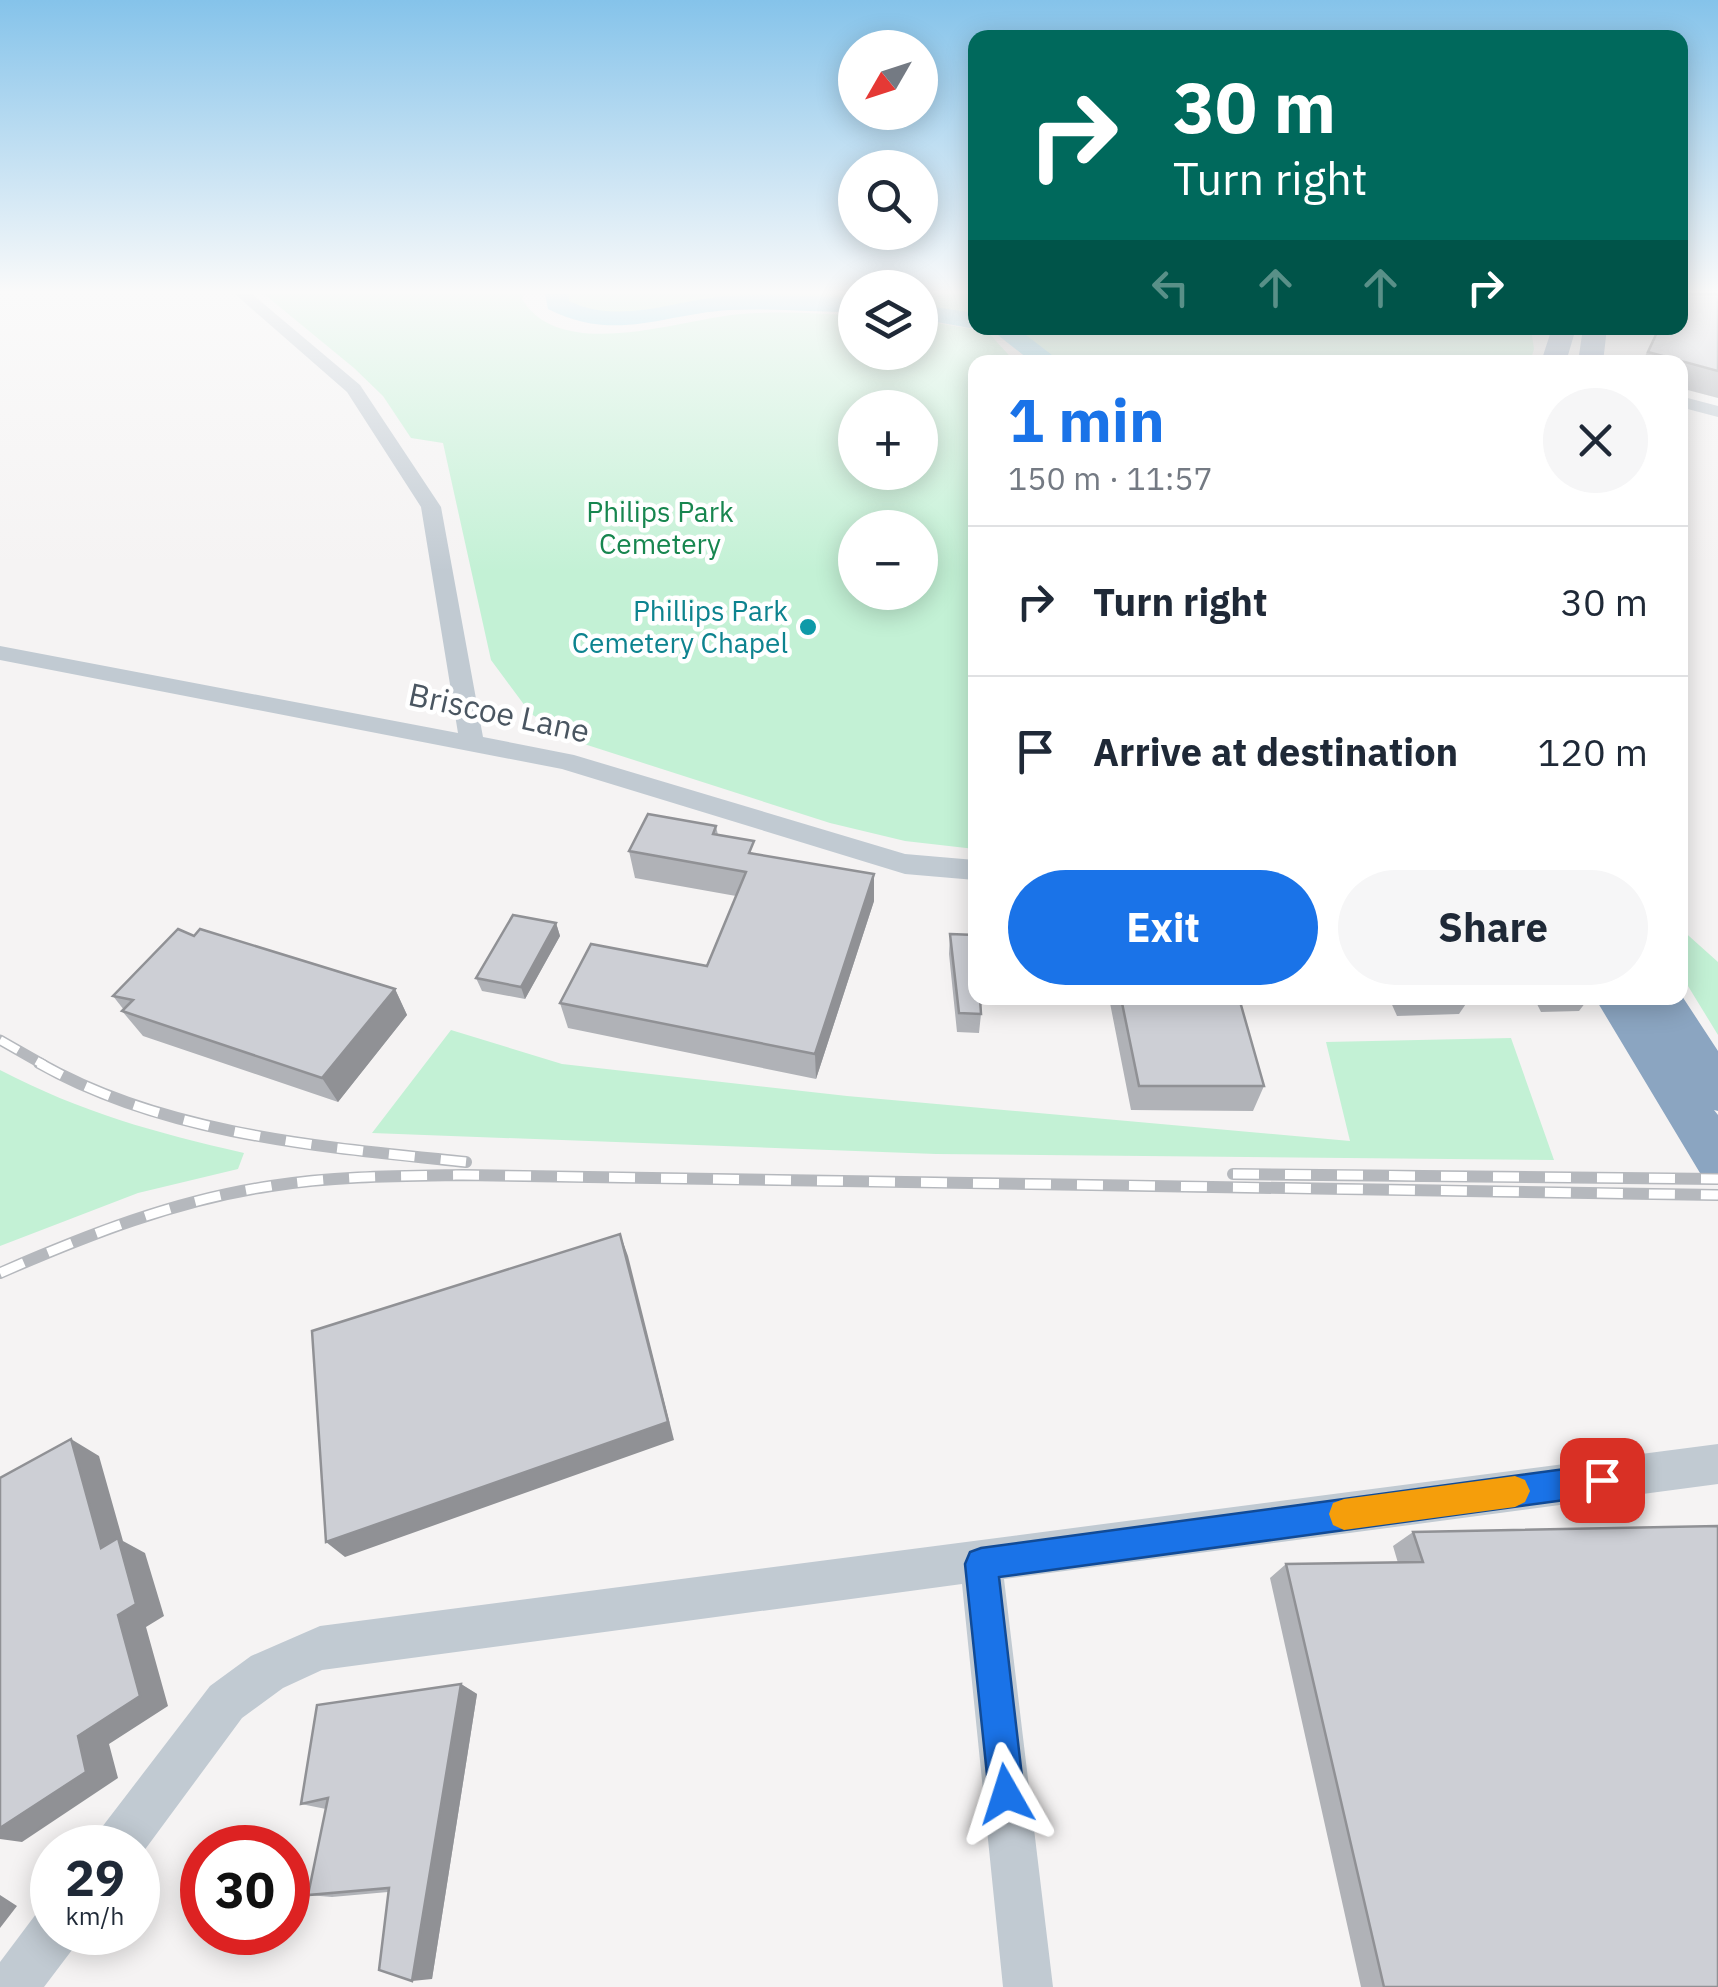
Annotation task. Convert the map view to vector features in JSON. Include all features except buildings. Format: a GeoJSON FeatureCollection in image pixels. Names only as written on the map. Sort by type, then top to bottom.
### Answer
{"type":"FeatureCollection","features":[{"type":"Feature","properties":{"kind":"highway"},"geometry":{"type":"LineString","coordinates":[[1622,1005],[1718,1158]]}},
{"type":"Feature","properties":{"kind":"highway"},"geometry":{"type":"LineString","coordinates":[[1663,1005],[1718,1091]]}},
{"type":"Feature","properties":{"kind":"street"},"geometry":{"type":"LineString","coordinates":[[351,387],[431,507],[471,740]]}},
{"type":"Feature","properties":{"kind":"street"},"geometry":{"type":"LineString","coordinates":[[1688,403],[1718,412]]}},
{"type":"Feature","properties":{"kind":"street","name":"Briscoe Lane"},"geometry":{"type":"LineString","coordinates":[[0,652],[471,740],[581,765],[905,864],[968,869]]}},
{"type":"Feature","properties":{"kind":"street"},"geometry":{"type":"LineString","coordinates":[[133,1825],[226,1702],[267,1672],[320,1648],[1718,1464]]}},
{"type":"Feature","properties":{"kind":"street"},"geometry":{"type":"LineString","coordinates":[[981,1564],[1028,1987]]}},
{"type":"Feature","properties":{"kind":"street"},"geometry":{"type":"LineString","coordinates":[[13,1987],[37,1955]]}},
{"type":"Feature","properties":{"kind":"green space","name":"Philips Park Cemetery"},"geometry":{"type":"Polygon","coordinates":[[[373,387],[968,387],[968,848],[905,841],[830,823],[581,743],[531,714],[491,660],[443,443],[411,438],[373,387]]]}},
{"type":"Feature","properties":{"kind":"green space"},"geometry":{"type":"Polygon","coordinates":[[[1688,935],[1718,962],[1718,1035],[1688,986],[1688,935]]]}},
{"type":"Feature","properties":{"kind":"green space"},"geometry":{"type":"Polygon","coordinates":[[[451,1030],[562,1064],[847,1096],[1350,1141],[1326,1042],[1511,1038],[1554,1160],[936,1154],[372,1133],[451,1030]]]}},
{"type":"Feature","properties":{"kind":"green space"},"geometry":{"type":"Polygon","coordinates":[[[0,1070],[119,1120],[244,1153],[238,1169],[138,1193],[0,1246],[0,1070]]]}},
{"type":"Feature","properties":{"kind":"railway"},"geometry":{"type":"LineString","coordinates":[[0,1040],[44,1065]]}},
{"type":"Feature","properties":{"kind":"railway"},"geometry":{"type":"LineString","coordinates":[[39,1063],[139,1107],[192,1122],[302,1143],[466,1162]]}},
{"type":"Feature","properties":{"kind":"railway"},"geometry":{"type":"LineString","coordinates":[[1233,1174],[1718,1179]]}},
{"type":"Feature","properties":{"kind":"railway"},"geometry":{"type":"LineString","coordinates":[[0,1273],[99,1232],[201,1200],[271,1186],[367,1177],[463,1175],[1718,1195]]}},
{"type":"Feature","properties":{"kind":"slow traffic"},"geometry":{"type":"LineString","coordinates":[[1344,1514],[1515,1491]]}},
{"type":"Feature","properties":{"kind":"place","name":"Phillips Park Cemetery Chapel"},"geometry":{"type":"Point","coordinates":[808,627]}},
{"type":"Feature","properties":{"kind":"route"},"geometry":{"type":"LineString","coordinates":[[1006,1794],[981,1564],[1602,1480]]}}]}
